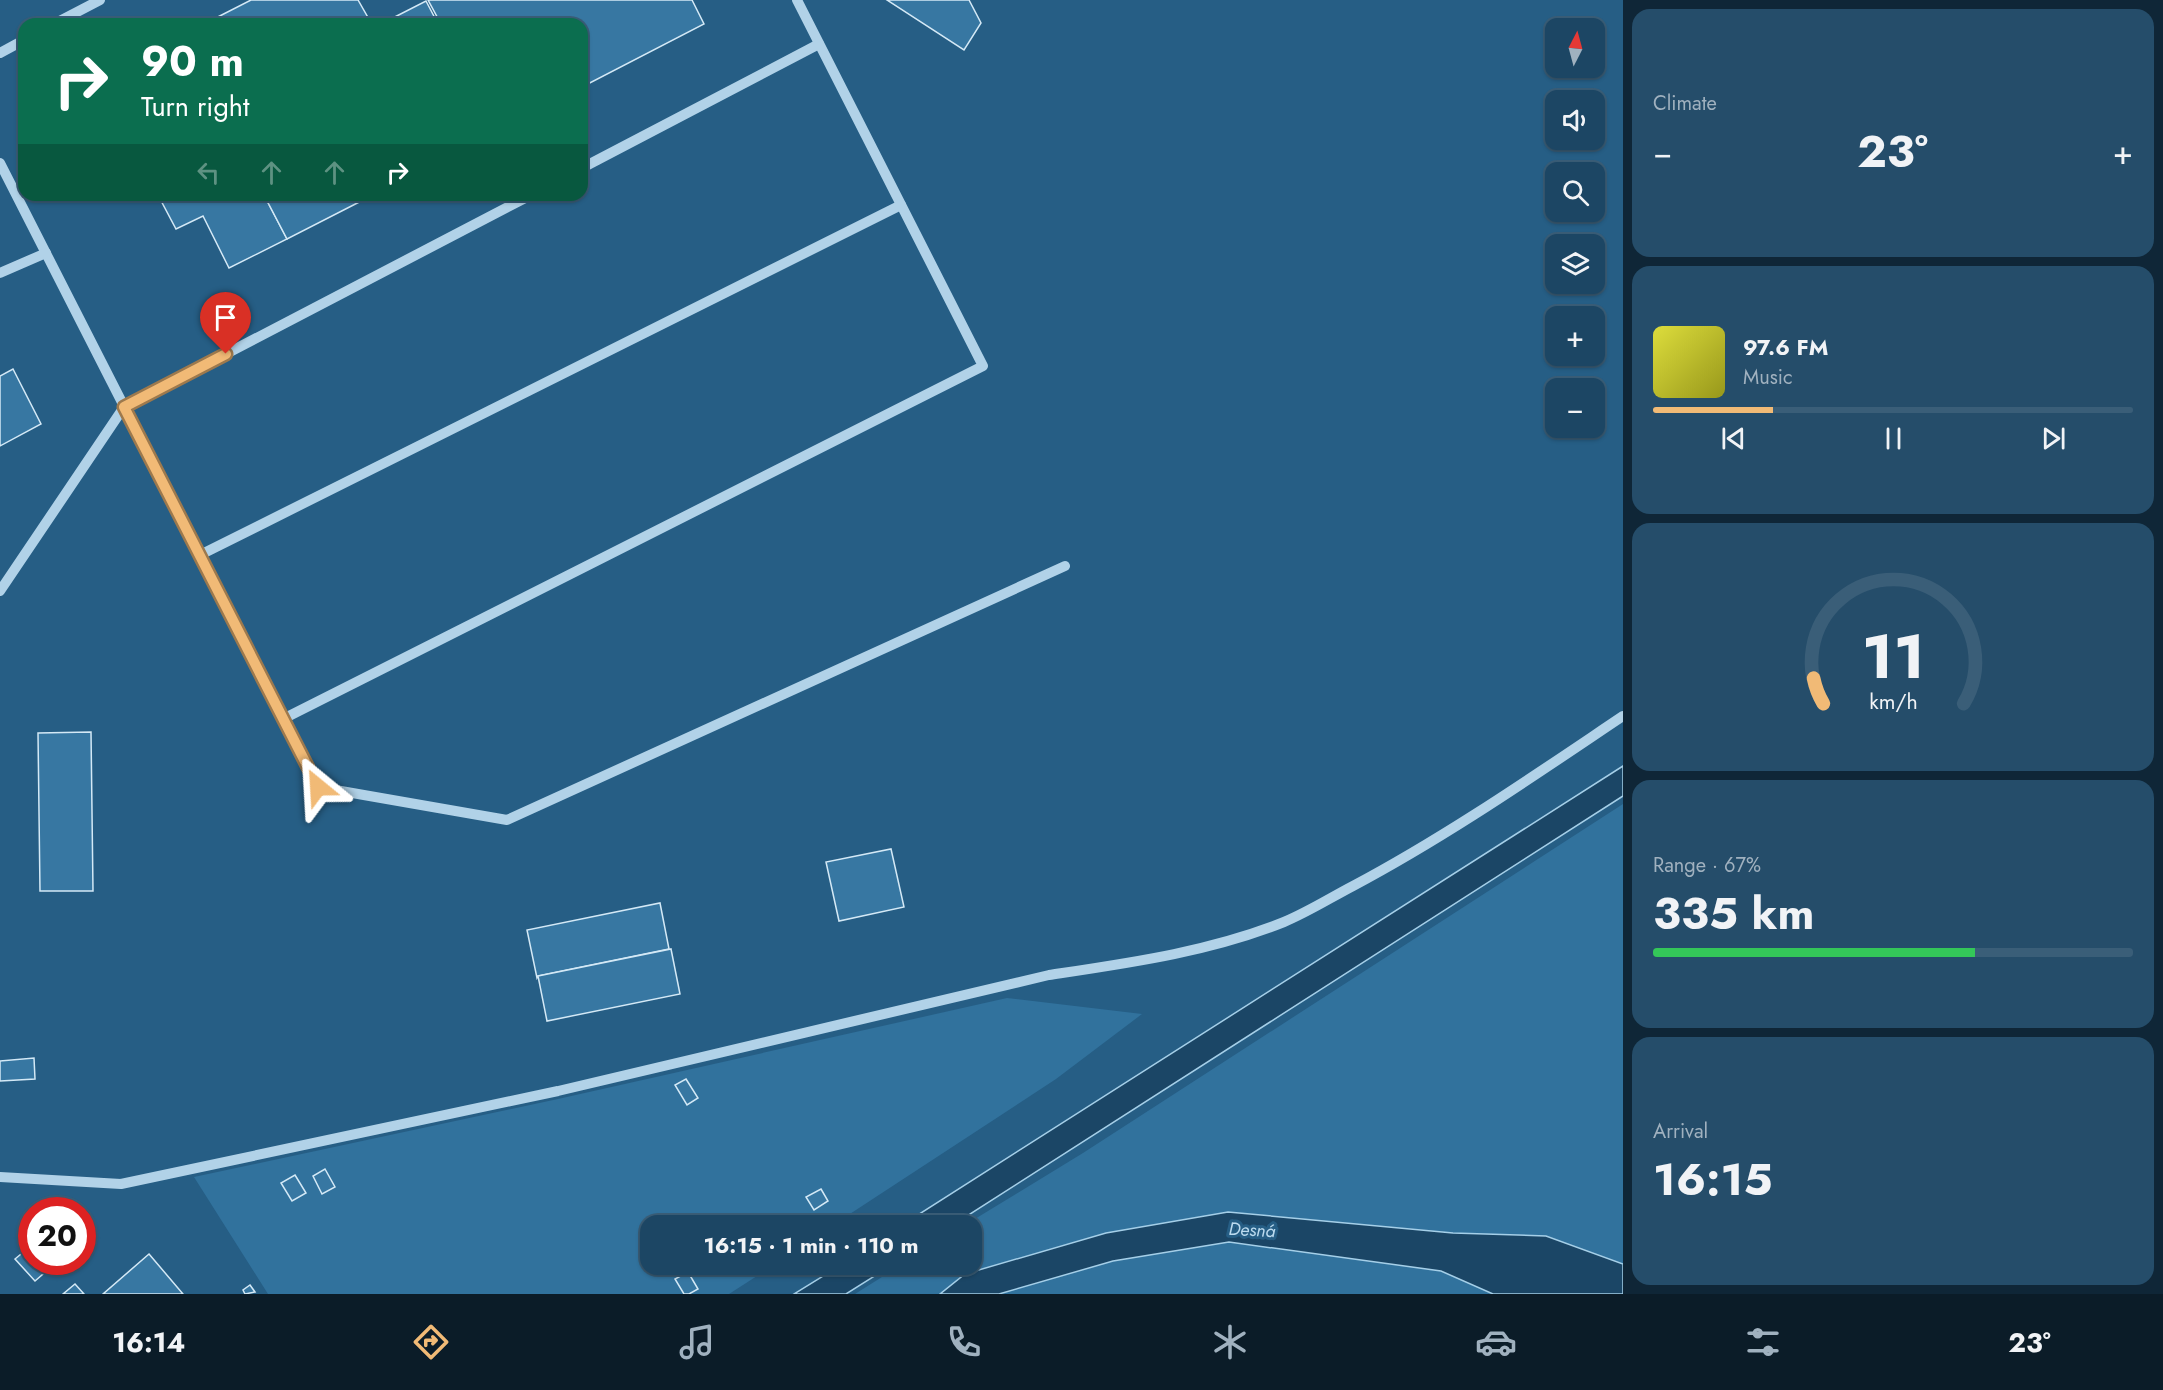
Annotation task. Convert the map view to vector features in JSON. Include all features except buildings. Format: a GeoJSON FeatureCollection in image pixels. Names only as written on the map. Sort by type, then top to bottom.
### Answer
{"type":"FeatureCollection","features":[{"type":"Feature","properties":{"kind":"lane"},"geometry":{"type":"LineString","coordinates":[[66,18],[100,0]]}},
{"type":"Feature","properties":{"kind":"lane"},"geometry":{"type":"LineString","coordinates":[[283,719],[983,366],[797,0]]}},
{"type":"Feature","properties":{"kind":"lane"},"geometry":{"type":"LineString","coordinates":[[0,52],[18,43]]}},
{"type":"Feature","properties":{"kind":"lane"},"geometry":{"type":"LineString","coordinates":[[588,165],[819,44]]}},
{"type":"Feature","properties":{"kind":"lane"},"geometry":{"type":"LineString","coordinates":[[0,163],[18,198]]}},
{"type":"Feature","properties":{"kind":"lane"},"geometry":{"type":"LineString","coordinates":[[19,201],[318,787],[507,820],[1065,566]]}},
{"type":"Feature","properties":{"kind":"lane"},"geometry":{"type":"LineString","coordinates":[[0,591],[124,407],[519,201]]}},
{"type":"Feature","properties":{"kind":"lane"},"geometry":{"type":"LineString","coordinates":[[200,555],[901,205]]}},
{"type":"Feature","properties":{"kind":"lane"},"geometry":{"type":"LineString","coordinates":[[0,273],[46,253]]}},
{"type":"Feature","properties":{"kind":"lane"},"geometry":{"type":"LineString","coordinates":[[0,1177],[122,1184],[558,1091],[1050,975],[1205,948],[1285,921],[1384,869],[1516,788],[1623,716]]}},
{"type":"Feature","properties":{"kind":"shaded area"},"geometry":{"type":"Polygon","coordinates":[[[1623,804],[1623,1264],[1546,1236],[1453,1233],[1228,1212],[1106,1233],[982,1269],[981,1215],[1083,1153],[1623,804]]]}},
{"type":"Feature","properties":{"kind":"shaded area"},"geometry":{"type":"Polygon","coordinates":[[[1007,998],[1142,1014],[1056,1079],[848,1215],[640,1215],[640,1275],[758,1275],[729,1294],[268,1294],[194,1177],[558,1099],[1007,998]]]}},
{"type":"Feature","properties":{"kind":"shaded area"},"geometry":{"type":"Polygon","coordinates":[[[1229,1242],[1441,1271],[1493,1294],[999,1294],[1113,1261],[1229,1242]]]}},
{"type":"Feature","properties":{"kind":"shaded area"},"geometry":{"type":"Polygon","coordinates":[[[885,1275],[964,1275],[940,1294],[855,1294],[885,1275]]]}},
{"type":"Feature","properties":{"kind":"water"},"geometry":{"type":"Polygon","coordinates":[[[1623,766],[1623,796],[969,1215],[918,1215],[1623,766]]]}},
{"type":"Feature","properties":{"kind":"water","name":"Desná"},"geometry":{"type":"Polygon","coordinates":[[[1228,1212],[1453,1233],[1546,1236],[1623,1264],[1623,1294],[1493,1294],[1441,1271],[1229,1242],[1113,1261],[999,1294],[940,1294],[964,1275],[982,1275],[982,1269],[1106,1233],[1228,1212]]]}},
{"type":"Feature","properties":{"kind":"water"},"geometry":{"type":"Polygon","coordinates":[[[825,1275],[876,1275],[846,1294],[794,1294],[825,1275]]]}},
{"type":"Feature","properties":{"kind":"route"},"geometry":{"type":"LineString","coordinates":[[226,354],[124,407],[318,787]]}}]}
